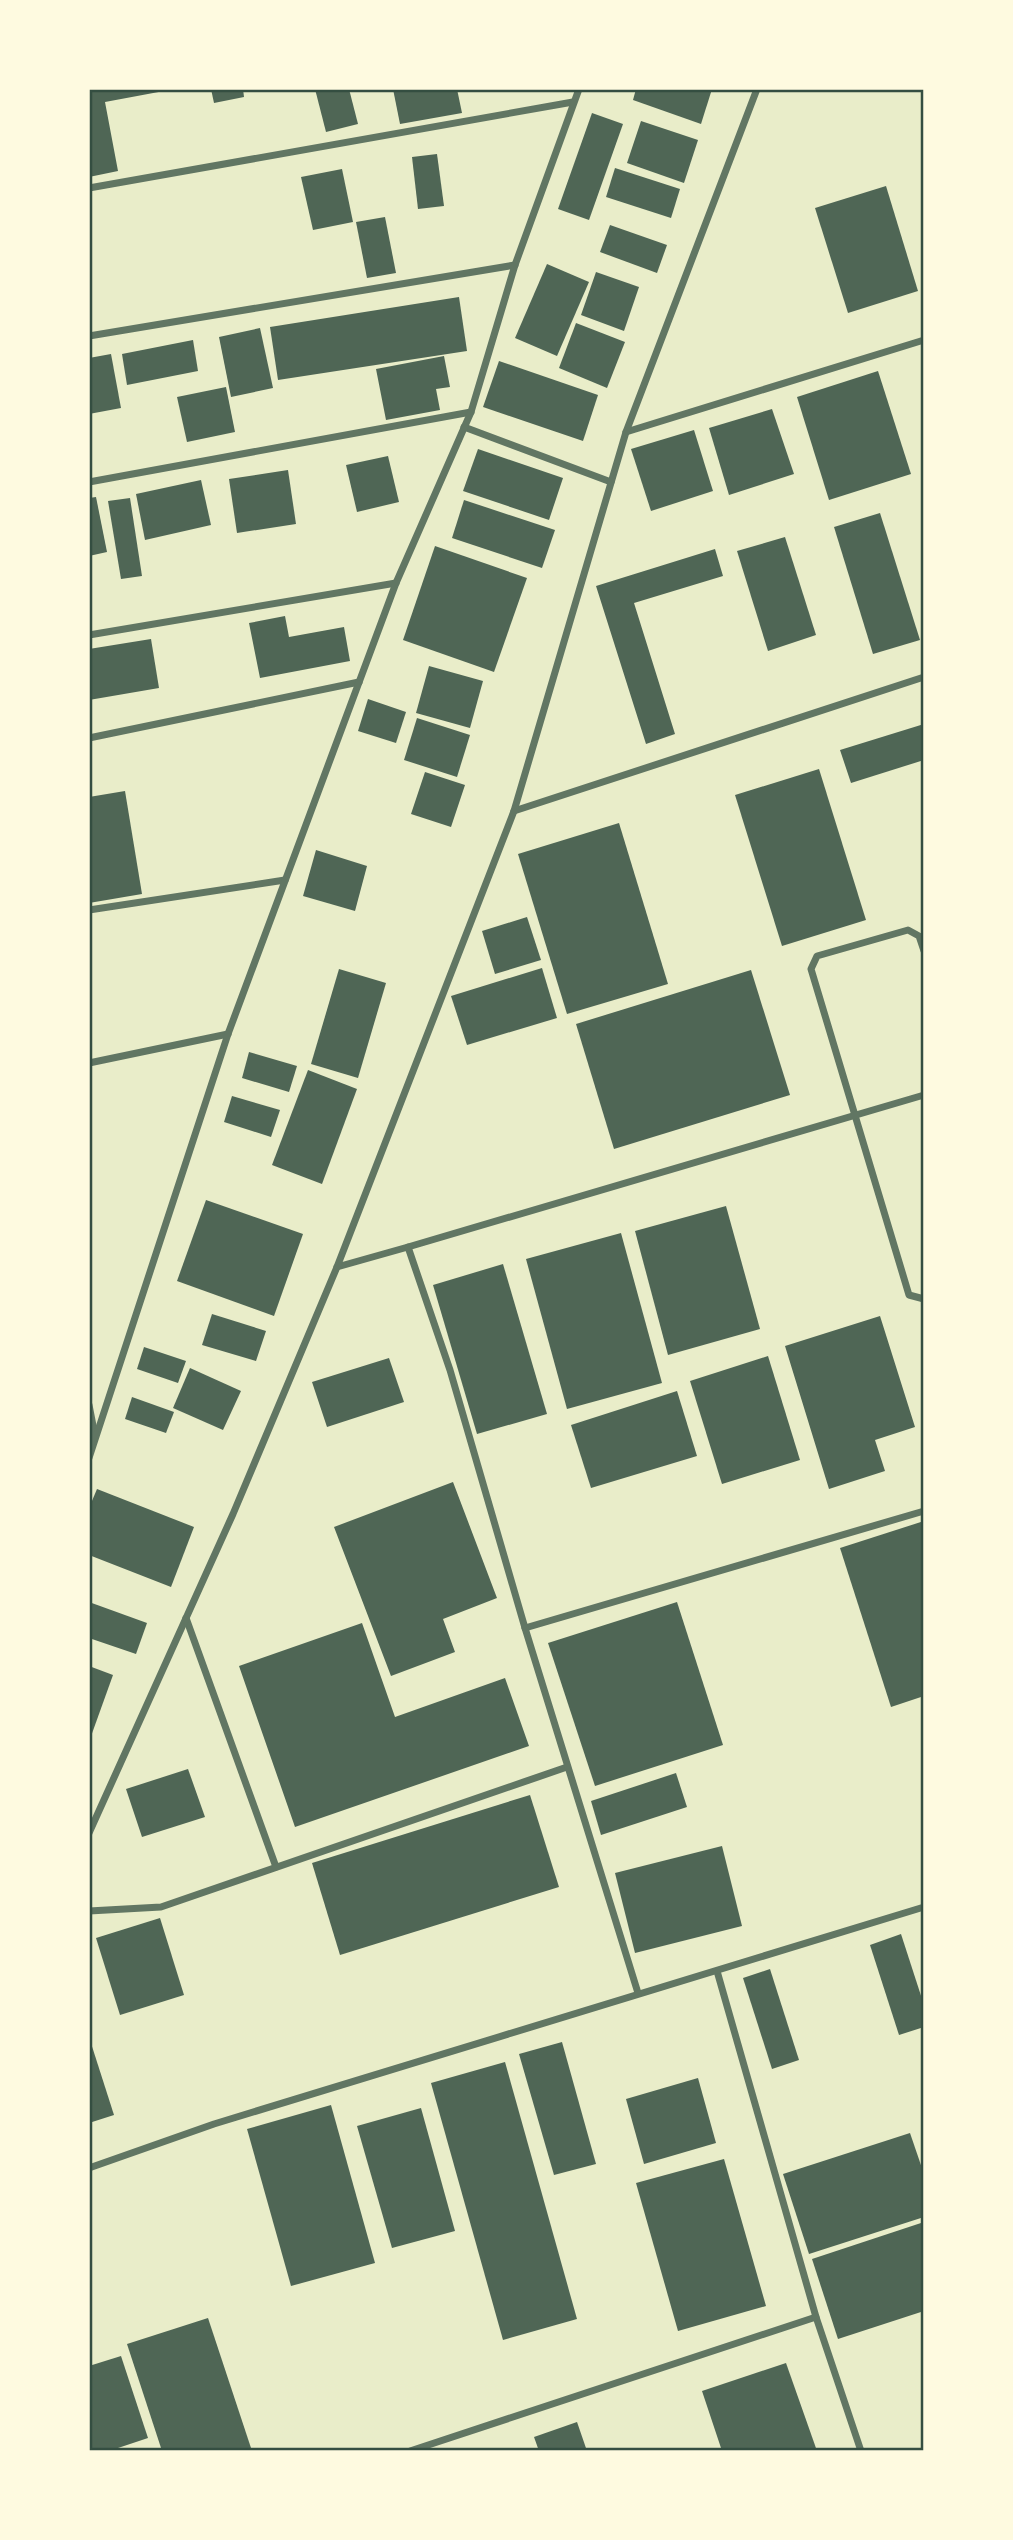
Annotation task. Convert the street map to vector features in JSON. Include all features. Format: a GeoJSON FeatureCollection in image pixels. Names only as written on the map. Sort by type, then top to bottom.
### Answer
{"type":"FeatureCollection","features":[{"type":"Feature","properties":{"kind":"street"},"geometry":{"type":"LineString","coordinates":[[89,1458],[228,1034],[396,583],[471,412],[515,265],[579,89]]}},
{"type":"Feature","properties":{"kind":"street"},"geometry":{"type":"LineString","coordinates":[[89,1833],[233,1514],[337,1267],[514,811],[626,432],[757,89]]}},
{"type":"Feature","properties":{"kind":"street"},"geometry":{"type":"LineString","coordinates":[[89,188],[573,102]]}},
{"type":"Feature","properties":{"kind":"street"},"geometry":{"type":"LineString","coordinates":[[89,336],[515,265]]}},
{"type":"Feature","properties":{"kind":"street"},"geometry":{"type":"LineString","coordinates":[[626,432],[924,340]]}},
{"type":"Feature","properties":{"kind":"street"},"geometry":{"type":"LineString","coordinates":[[89,482],[471,412]]}},
{"type":"Feature","properties":{"kind":"street"},"geometry":{"type":"LineString","coordinates":[[464,427],[611,482]]}},
{"type":"Feature","properties":{"kind":"street"},"geometry":{"type":"LineString","coordinates":[[89,635],[396,583]]}},
{"type":"Feature","properties":{"kind":"street"},"geometry":{"type":"LineString","coordinates":[[514,811],[924,677]]}},
{"type":"Feature","properties":{"kind":"street"},"geometry":{"type":"LineString","coordinates":[[89,738],[359,682]]}},
{"type":"Feature","properties":{"kind":"street"},"geometry":{"type":"LineString","coordinates":[[89,910],[285,880]]}},
{"type":"Feature","properties":{"kind":"street"},"geometry":{"type":"LineString","coordinates":[[924,951],[919,936],[908,930],[817,956],[811,969],[909,1295],[924,1299]]}},
{"type":"Feature","properties":{"kind":"street"},"geometry":{"type":"LineString","coordinates":[[89,1063],[228,1034]]}},
{"type":"Feature","properties":{"kind":"street"},"geometry":{"type":"LineString","coordinates":[[337,1267],[924,1095]]}},
{"type":"Feature","properties":{"kind":"street"},"geometry":{"type":"LineString","coordinates":[[408,1247],[450,1370],[567,1768],[638,1993]]}},
{"type":"Feature","properties":{"kind":"street"},"geometry":{"type":"LineString","coordinates":[[89,1405],[95,1439]]}},
{"type":"Feature","properties":{"kind":"street"},"geometry":{"type":"LineString","coordinates":[[525,1628],[924,1510]]}},
{"type":"Feature","properties":{"kind":"street"},"geometry":{"type":"LineString","coordinates":[[186,1617],[276,1867]]}},
{"type":"Feature","properties":{"kind":"street"},"geometry":{"type":"LineString","coordinates":[[89,1911],[161,1907],[567,1768]]}},
{"type":"Feature","properties":{"kind":"street"},"geometry":{"type":"LineString","coordinates":[[89,2168],[214,2123],[924,1906]]}},
{"type":"Feature","properties":{"kind":"street"},"geometry":{"type":"LineString","coordinates":[[717,1971],[816,2317],[861,2451]]}},
{"type":"Feature","properties":{"kind":"street"},"geometry":{"type":"LineString","coordinates":[[410,2451],[816,2317]]}},
{"type":"Feature","properties":{"kind":"building"},"geometry":{"type":"Polygon","coordinates":[[[89,89],[164,91],[105,102],[118,171],[89,177],[89,89]]]}},
{"type":"Feature","properties":{"kind":"building"},"geometry":{"type":"Polygon","coordinates":[[[211,89],[243,89],[244,97],[214,103],[211,89]]]}},
{"type":"Feature","properties":{"kind":"building"},"geometry":{"type":"Polygon","coordinates":[[[315,89],[349,89],[358,124],[326,132],[315,89]]]}},
{"type":"Feature","properties":{"kind":"building"},"geometry":{"type":"Polygon","coordinates":[[[393,89],[457,89],[462,113],[400,124],[393,89]]]}},
{"type":"Feature","properties":{"kind":"building"},"geometry":{"type":"Polygon","coordinates":[[[636,89],[712,89],[701,124],[633,100],[636,89]]]}},
{"type":"Feature","properties":{"kind":"building"},"geometry":{"type":"Polygon","coordinates":[[[592,113],[623,124],[589,220],[558,209],[592,113]]]}},
{"type":"Feature","properties":{"kind":"building"},"geometry":{"type":"Polygon","coordinates":[[[641,121],[698,140],[684,183],[627,163],[641,121]]]}},
{"type":"Feature","properties":{"kind":"building"},"geometry":{"type":"Polygon","coordinates":[[[437,154],[444,206],[418,209],[412,157],[437,154]]]}},
{"type":"Feature","properties":{"kind":"building"},"geometry":{"type":"Polygon","coordinates":[[[615,168],[680,189],[671,218],[606,197],[615,168]]]}},
{"type":"Feature","properties":{"kind":"building"},"geometry":{"type":"Polygon","coordinates":[[[342,169],[353,222],[313,230],[301,177],[342,169]]]}},
{"type":"Feature","properties":{"kind":"building"},"geometry":{"type":"Polygon","coordinates":[[[886,186],[918,291],[848,313],[815,208],[886,186]]]}},
{"type":"Feature","properties":{"kind":"building"},"geometry":{"type":"Polygon","coordinates":[[[385,217],[396,273],[367,278],[356,222],[385,217]]]}},
{"type":"Feature","properties":{"kind":"building"},"geometry":{"type":"Polygon","coordinates":[[[610,225],[667,245],[657,273],[600,252],[610,225]]]}},
{"type":"Feature","properties":{"kind":"building"},"geometry":{"type":"Polygon","coordinates":[[[547,264],[589,282],[557,356],[515,338],[547,264]]]}},
{"type":"Feature","properties":{"kind":"building"},"geometry":{"type":"Polygon","coordinates":[[[596,272],[639,287],[624,331],[581,315],[596,272]]]}},
{"type":"Feature","properties":{"kind":"building"},"geometry":{"type":"Polygon","coordinates":[[[459,297],[467,351],[278,380],[270,327],[459,297]]]}},
{"type":"Feature","properties":{"kind":"building"},"geometry":{"type":"Polygon","coordinates":[[[576,323],[625,342],[607,388],[559,368],[576,323]]]}},
{"type":"Feature","properties":{"kind":"building"},"geometry":{"type":"Polygon","coordinates":[[[260,328],[273,388],[231,397],[219,337],[260,328]]]}},
{"type":"Feature","properties":{"kind":"building"},"geometry":{"type":"Polygon","coordinates":[[[193,340],[198,371],[127,385],[122,354],[193,340]]]}},
{"type":"Feature","properties":{"kind":"building"},"geometry":{"type":"Polygon","coordinates":[[[111,354],[121,408],[89,414],[89,358],[111,354]]]}},
{"type":"Feature","properties":{"kind":"building"},"geometry":{"type":"Polygon","coordinates":[[[444,356],[450,387],[436,389],[440,410],[386,420],[376,369],[444,356]]]}},
{"type":"Feature","properties":{"kind":"building"},"geometry":{"type":"Polygon","coordinates":[[[499,361],[598,395],[583,441],[483,407],[499,361]]]}},
{"type":"Feature","properties":{"kind":"building"},"geometry":{"type":"Polygon","coordinates":[[[878,371],[911,474],[829,500],[797,397],[878,371]]]}},
{"type":"Feature","properties":{"kind":"building"},"geometry":{"type":"Polygon","coordinates":[[[226,387],[235,432],[187,442],[177,397],[226,387]]]}},
{"type":"Feature","properties":{"kind":"building"},"geometry":{"type":"Polygon","coordinates":[[[772,409],[794,474],[729,495],[709,428],[772,409]]]}},
{"type":"Feature","properties":{"kind":"building"},"geometry":{"type":"Polygon","coordinates":[[[694,430],[713,491],[651,511],[631,449],[694,430]]]}},
{"type":"Feature","properties":{"kind":"building"},"geometry":{"type":"Polygon","coordinates":[[[478,449],[563,478],[549,520],[463,491],[478,449]]]}},
{"type":"Feature","properties":{"kind":"building"},"geometry":{"type":"Polygon","coordinates":[[[388,456],[399,502],[357,512],[346,465],[388,456]]]}},
{"type":"Feature","properties":{"kind":"building"},"geometry":{"type":"Polygon","coordinates":[[[288,470],[296,524],[237,533],[229,479],[288,470]]]}},
{"type":"Feature","properties":{"kind":"building"},"geometry":{"type":"Polygon","coordinates":[[[201,480],[211,525],[145,540],[136,494],[201,480]]]}},
{"type":"Feature","properties":{"kind":"building"},"geometry":{"type":"Polygon","coordinates":[[[96,497],[107,552],[89,556],[89,498],[96,497]]]}},
{"type":"Feature","properties":{"kind":"building"},"geometry":{"type":"Polygon","coordinates":[[[130,498],[142,576],[121,579],[108,501],[130,498]]]}},
{"type":"Feature","properties":{"kind":"building"},"geometry":{"type":"Polygon","coordinates":[[[464,500],[555,530],[542,568],[452,538],[464,500]]]}},
{"type":"Feature","properties":{"kind":"building"},"geometry":{"type":"Polygon","coordinates":[[[880,513],[920,640],[873,654],[834,527],[880,513]]]}},
{"type":"Feature","properties":{"kind":"building"},"geometry":{"type":"Polygon","coordinates":[[[785,537],[816,635],[768,651],[737,551],[785,537]]]}},
{"type":"Feature","properties":{"kind":"building"},"geometry":{"type":"Polygon","coordinates":[[[435,546],[527,578],[494,672],[403,640],[435,546]]]}},
{"type":"Feature","properties":{"kind":"building"},"geometry":{"type":"Polygon","coordinates":[[[715,549],[723,576],[634,603],[675,734],[646,744],[596,586],[715,549]]]}},
{"type":"Feature","properties":{"kind":"building"},"geometry":{"type":"Polygon","coordinates":[[[285,616],[289,637],[344,627],[350,661],[260,678],[249,623],[285,616]]]}},
{"type":"Feature","properties":{"kind":"building"},"geometry":{"type":"Polygon","coordinates":[[[151,639],[159,688],[89,700],[89,649],[151,639]]]}},
{"type":"Feature","properties":{"kind":"building"},"geometry":{"type":"Polygon","coordinates":[[[429,666],[483,681],[470,728],[416,713],[429,666]]]}},
{"type":"Feature","properties":{"kind":"building"},"geometry":{"type":"Polygon","coordinates":[[[368,699],[406,712],[396,743],[358,731],[368,699]]]}},
{"type":"Feature","properties":{"kind":"building"},"geometry":{"type":"Polygon","coordinates":[[[417,718],[470,735],[457,777],[404,760],[417,718]]]}},
{"type":"Feature","properties":{"kind":"building"},"geometry":{"type":"Polygon","coordinates":[[[924,724],[924,760],[851,783],[840,750],[924,724]]]}},
{"type":"Feature","properties":{"kind":"building"},"geometry":{"type":"Polygon","coordinates":[[[819,769],[866,920],[782,946],[735,795],[819,769]]]}},
{"type":"Feature","properties":{"kind":"building"},"geometry":{"type":"Polygon","coordinates":[[[425,772],[465,785],[451,827],[411,814],[425,772]]]}},
{"type":"Feature","properties":{"kind":"building"},"geometry":{"type":"Polygon","coordinates":[[[125,791],[142,894],[89,903],[89,797],[125,791]]]}},
{"type":"Feature","properties":{"kind":"building"},"geometry":{"type":"Polygon","coordinates":[[[619,823],[668,984],[567,1014],[518,854],[619,823]]]}},
{"type":"Feature","properties":{"kind":"building"},"geometry":{"type":"Polygon","coordinates":[[[316,850],[367,866],[355,911],[303,896],[316,850]]]}},
{"type":"Feature","properties":{"kind":"building"},"geometry":{"type":"Polygon","coordinates":[[[527,917],[541,960],[495,974],[482,931],[527,917]]]}},
{"type":"Feature","properties":{"kind":"building"},"geometry":{"type":"Polygon","coordinates":[[[542,968],[557,1018],[467,1045],[451,996],[542,968]]]}},
{"type":"Feature","properties":{"kind":"building"},"geometry":{"type":"Polygon","coordinates":[[[339,969],[386,983],[358,1078],[311,1064],[339,969]]]}},
{"type":"Feature","properties":{"kind":"building"},"geometry":{"type":"Polygon","coordinates":[[[751,970],[790,1095],[614,1149],[576,1024],[751,970]]]}},
{"type":"Feature","properties":{"kind":"building"},"geometry":{"type":"Polygon","coordinates":[[[249,1052],[297,1066],[289,1092],[242,1078],[249,1052]]]}},
{"type":"Feature","properties":{"kind":"building"},"geometry":{"type":"Polygon","coordinates":[[[308,1070],[357,1089],[322,1184],[272,1165],[308,1070]]]}},
{"type":"Feature","properties":{"kind":"building"},"geometry":{"type":"Polygon","coordinates":[[[232,1096],[280,1110],[271,1137],[224,1122],[232,1096]]]}},
{"type":"Feature","properties":{"kind":"building"},"geometry":{"type":"Polygon","coordinates":[[[206,1200],[303,1234],[274,1316],[177,1281],[206,1200]]]}},
{"type":"Feature","properties":{"kind":"building"},"geometry":{"type":"Polygon","coordinates":[[[726,1206],[760,1329],[668,1355],[635,1231],[726,1206]]]}},
{"type":"Feature","properties":{"kind":"building"},"geometry":{"type":"Polygon","coordinates":[[[621,1233],[662,1383],[567,1409],[526,1259],[621,1233]]]}},
{"type":"Feature","properties":{"kind":"building"},"geometry":{"type":"Polygon","coordinates":[[[503,1264],[547,1414],[477,1434],[433,1285],[503,1264]]]}},
{"type":"Feature","properties":{"kind":"building"},"geometry":{"type":"Polygon","coordinates":[[[212,1314],[266,1331],[256,1361],[202,1345],[212,1314]]]}},
{"type":"Feature","properties":{"kind":"building"},"geometry":{"type":"Polygon","coordinates":[[[880,1316],[915,1427],[875,1440],[885,1471],[829,1489],[785,1346],[880,1316]]]}},
{"type":"Feature","properties":{"kind":"building"},"geometry":{"type":"Polygon","coordinates":[[[144,1347],[186,1361],[178,1383],[137,1369],[144,1347]]]}},
{"type":"Feature","properties":{"kind":"building"},"geometry":{"type":"Polygon","coordinates":[[[768,1356],[800,1460],[722,1484],[690,1381],[768,1356]]]}},
{"type":"Feature","properties":{"kind":"building"},"geometry":{"type":"Polygon","coordinates":[[[389,1358],[404,1402],[327,1427],[312,1382],[389,1358]]]}},
{"type":"Feature","properties":{"kind":"building"},"geometry":{"type":"Polygon","coordinates":[[[190,1368],[241,1391],[223,1430],[173,1408],[190,1368]]]}},
{"type":"Feature","properties":{"kind":"building"},"geometry":{"type":"Polygon","coordinates":[[[677,1391],[697,1456],[591,1488],[571,1425],[677,1391]]]}},
{"type":"Feature","properties":{"kind":"building"},"geometry":{"type":"Polygon","coordinates":[[[132,1397],[174,1412],[166,1433],[125,1419],[132,1397]]]}},
{"type":"Feature","properties":{"kind":"building"},"geometry":{"type":"Polygon","coordinates":[[[453,1482],[497,1598],[443,1619],[455,1652],[391,1676],[334,1527],[453,1482]]]}},
{"type":"Feature","properties":{"kind":"building"},"geometry":{"type":"Polygon","coordinates":[[[97,1489],[194,1527],[171,1587],[89,1555],[89,1508],[97,1489]]]}},
{"type":"Feature","properties":{"kind":"building"},"geometry":{"type":"Polygon","coordinates":[[[924,1521],[924,1696],[891,1707],[840,1548],[924,1521]]]}},
{"type":"Feature","properties":{"kind":"building"},"geometry":{"type":"Polygon","coordinates":[[[89,1602],[147,1623],[136,1654],[89,1638],[89,1602]]]}},
{"type":"Feature","properties":{"kind":"building"},"geometry":{"type":"Polygon","coordinates":[[[677,1602],[723,1745],[595,1786],[548,1643],[677,1602]]]}},
{"type":"Feature","properties":{"kind":"building"},"geometry":{"type":"Polygon","coordinates":[[[362,1623],[395,1717],[505,1678],[529,1746],[295,1827],[239,1666],[362,1623]]]}},
{"type":"Feature","properties":{"kind":"building"},"geometry":{"type":"Polygon","coordinates":[[[89,1666],[113,1675],[90,1739],[89,1739],[89,1666]]]}},
{"type":"Feature","properties":{"kind":"building"},"geometry":{"type":"Polygon","coordinates":[[[188,1769],[205,1817],[142,1837],[126,1789],[188,1769]]]}},
{"type":"Feature","properties":{"kind":"building"},"geometry":{"type":"Polygon","coordinates":[[[676,1773],[687,1807],[601,1835],[591,1801],[676,1773]]]}},
{"type":"Feature","properties":{"kind":"building"},"geometry":{"type":"Polygon","coordinates":[[[530,1795],[559,1887],[340,1955],[312,1863],[530,1795]]]}},
{"type":"Feature","properties":{"kind":"building"},"geometry":{"type":"Polygon","coordinates":[[[722,1846],[742,1926],[635,1953],[615,1873],[722,1846]]]}},
{"type":"Feature","properties":{"kind":"building"},"geometry":{"type":"Polygon","coordinates":[[[160,1918],[184,1995],[120,2015],[96,1938],[160,1918]]]}},
{"type":"Feature","properties":{"kind":"building"},"geometry":{"type":"Polygon","coordinates":[[[901,1934],[924,2005],[924,2027],[899,2035],[870,1945],[901,1934]]]}},
{"type":"Feature","properties":{"kind":"building"},"geometry":{"type":"Polygon","coordinates":[[[770,1969],[799,2060],[772,2069],[743,1978],[770,1969]]]}},
{"type":"Feature","properties":{"kind":"building"},"geometry":{"type":"Polygon","coordinates":[[[89,2037],[114,2115],[89,2123],[89,2037]]]}},
{"type":"Feature","properties":{"kind":"building"},"geometry":{"type":"Polygon","coordinates":[[[562,2042],[596,2164],[554,2175],[519,2054],[562,2042]]]}},
{"type":"Feature","properties":{"kind":"building"},"geometry":{"type":"Polygon","coordinates":[[[505,2062],[577,2319],[503,2340],[431,2083],[505,2062]]]}},
{"type":"Feature","properties":{"kind":"building"},"geometry":{"type":"Polygon","coordinates":[[[698,2078],[716,2143],[644,2164],[626,2099],[698,2078]]]}},
{"type":"Feature","properties":{"kind":"building"},"geometry":{"type":"Polygon","coordinates":[[[331,2105],[375,2263],[291,2286],[247,2129],[331,2105]]]}},
{"type":"Feature","properties":{"kind":"building"},"geometry":{"type":"Polygon","coordinates":[[[421,2108],[455,2231],[392,2248],[357,2126],[421,2108]]]}},
{"type":"Feature","properties":{"kind":"building"},"geometry":{"type":"Polygon","coordinates":[[[910,2133],[924,2174],[924,2217],[809,2254],[783,2174],[910,2133]]]}},
{"type":"Feature","properties":{"kind":"building"},"geometry":{"type":"Polygon","coordinates":[[[724,2159],[766,2306],[678,2331],[636,2183],[724,2159]]]}},
{"type":"Feature","properties":{"kind":"building"},"geometry":{"type":"Polygon","coordinates":[[[924,2222],[924,2311],[838,2339],[812,2259],[924,2222]]]}},
{"type":"Feature","properties":{"kind":"building"},"geometry":{"type":"Polygon","coordinates":[[[208,2318],[252,2451],[162,2451],[127,2344],[208,2318]]]}},
{"type":"Feature","properties":{"kind":"building"},"geometry":{"type":"Polygon","coordinates":[[[121,2356],[148,2438],[109,2451],[89,2451],[89,2366],[121,2356]]]}},
{"type":"Feature","properties":{"kind":"building"},"geometry":{"type":"Polygon","coordinates":[[[786,2363],[817,2451],[722,2451],[702,2391],[786,2363]]]}},
{"type":"Feature","properties":{"kind":"building"},"geometry":{"type":"Polygon","coordinates":[[[577,2422],[587,2451],[539,2451],[534,2437],[577,2422]]]}}]}
